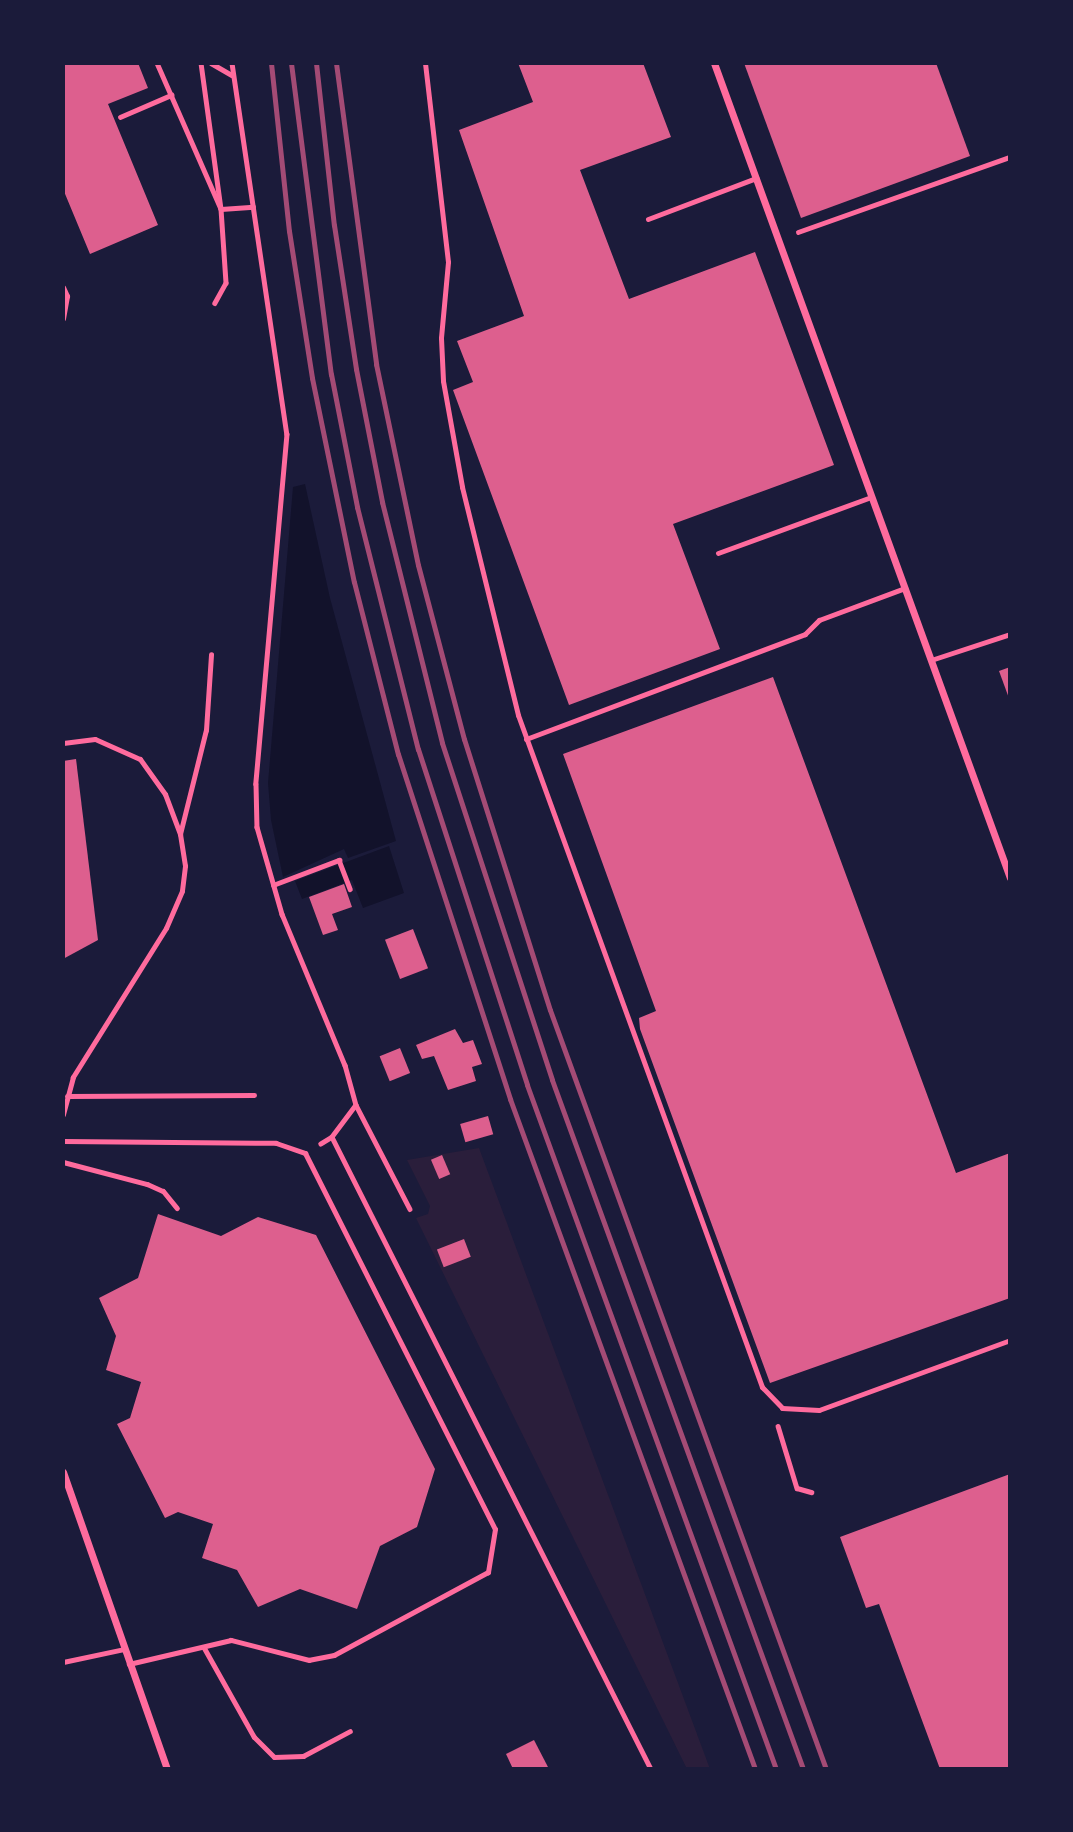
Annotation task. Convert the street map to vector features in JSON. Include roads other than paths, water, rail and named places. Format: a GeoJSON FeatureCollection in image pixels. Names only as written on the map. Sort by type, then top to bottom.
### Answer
{"type":"FeatureCollection","features":[{"type":"Feature","properties":{"kind":"street"},"geometry":{"type":"LineString","coordinates":[[714,63],[1010,878]]}},
{"type":"Feature","properties":{"kind":"street"},"geometry":{"type":"LineString","coordinates":[[63,1472],[167,1769]]}},
{"type":"Feature","properties":{"kind":"lane"},"geometry":{"type":"LineString","coordinates":[[425,63],[449,262],[440,351],[445,394],[485,586],[526,739],[762,1387],[782,1408],[819,1410],[1010,1340]]}},
{"type":"Feature","properties":{"kind":"lane"},"geometry":{"type":"LineString","coordinates":[[648,219],[756,178]]}},
{"type":"Feature","properties":{"kind":"lane"},"geometry":{"type":"LineString","coordinates":[[63,287],[67,296],[63,319]]}},
{"type":"Feature","properties":{"kind":"lane"},"geometry":{"type":"LineString","coordinates":[[718,554],[871,497]]}},
{"type":"Feature","properties":{"kind":"lane"},"geometry":{"type":"LineString","coordinates":[[526,739],[805,634],[819,620],[905,589]]}},
{"type":"Feature","properties":{"kind":"lane"},"geometry":{"type":"LineString","coordinates":[[931,660],[1010,634]]}},
{"type":"Feature","properties":{"kind":"lane"},"geometry":{"type":"LineString","coordinates":[[180,834],[206,730],[211,654]]}},
{"type":"Feature","properties":{"kind":"lane"},"geometry":{"type":"LineString","coordinates":[[63,743],[96,738],[141,759],[165,794],[180,834],[185,866],[182,891],[166,928],[74,1077],[63,1115]]}},
{"type":"Feature","properties":{"kind":"lane"},"geometry":{"type":"LineString","coordinates":[[67,1096],[254,1095]]}},
{"type":"Feature","properties":{"kind":"lane"},"geometry":{"type":"LineString","coordinates":[[63,1141],[276,1143],[305,1153],[495,1529],[488,1572],[334,1655],[310,1660],[231,1640],[129,1664]]}},
{"type":"Feature","properties":{"kind":"lane"},"geometry":{"type":"LineString","coordinates":[[63,1162],[147,1184],[163,1191],[177,1208]]}},
{"type":"Feature","properties":{"kind":"lane"},"geometry":{"type":"LineString","coordinates":[[204,1648],[254,1737],[274,1756],[303,1756],[350,1731]]}},
{"type":"Feature","properties":{"kind":"lane"},"geometry":{"type":"LineString","coordinates":[[63,1662],[124,1649]]}},
{"type":"Feature","properties":{"kind":"railway"},"geometry":{"type":"LineString","coordinates":[[271,63],[289,231],[312,378],[354,582],[398,754],[510,1099],[755,1769]]}},
{"type":"Feature","properties":{"kind":"railway"},"geometry":{"type":"LineString","coordinates":[[291,63],[331,374],[357,507],[418,749],[527,1085],[776,1769]]}},
{"type":"Feature","properties":{"kind":"railway"},"geometry":{"type":"LineString","coordinates":[[316,63],[334,225],[356,369],[382,502],[442,743],[552,1080],[803,1769]]}},
{"type":"Feature","properties":{"kind":"railway"},"geometry":{"type":"LineString","coordinates":[[336,63],[376,364],[418,565],[464,739],[550,1010],[826,1769]]}}]}
